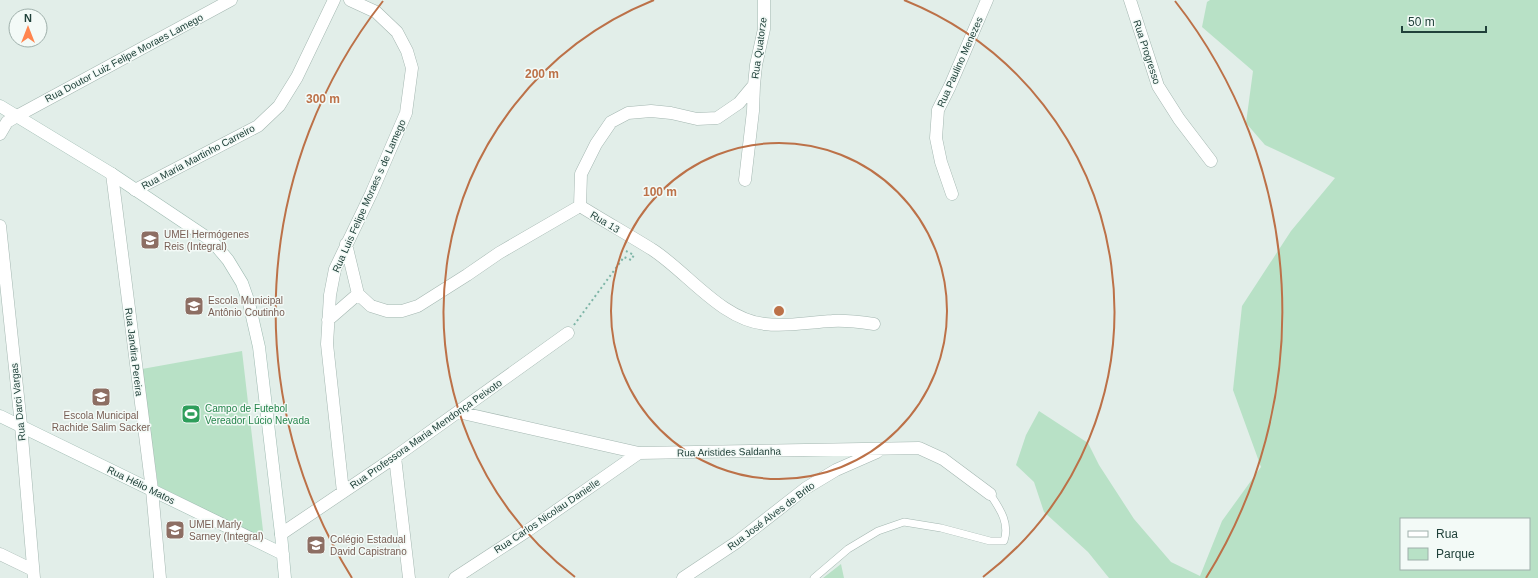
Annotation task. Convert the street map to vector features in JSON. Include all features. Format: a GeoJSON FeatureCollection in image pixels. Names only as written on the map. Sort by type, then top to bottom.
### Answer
{"type":"FeatureCollection","features":[{"type":"Feature","properties":{"kind":"street","name":"Rua Doutor Luiz Felipe Moraes Lamego"},"geometry":{"type":"LineString","coordinates":[[16,116],[231,0]]}},
{"type":"Feature","properties":{"kind":"street","name":"Rua Maria Martinho Carreiro"},"geometry":{"type":"LineString","coordinates":[[135,190],[258,126],[279,106],[297,77],[334,0]]}},
{"type":"Feature","properties":{"kind":"street","name":"Rua Luis Felipe Moraes s de Lamego"},"geometry":{"type":"LineString","coordinates":[[343,492],[327,344],[328,320],[335,270],[371,194],[406,113],[412,68],[407,51],[397,32],[376,12],[350,0]]}},
{"type":"Feature","properties":{"kind":"street","name":"Rua Quatorze"},"geometry":{"type":"LineString","coordinates":[[580,206],[581,174],[596,144],[611,122],[628,113],[651,112],[671,113],[697,120],[717,118],[739,103],[754,85],[756,65],[764,29],[764,0]]}},
{"type":"Feature","properties":{"kind":"street","name":"Rua Paulino Menezes"},"geometry":{"type":"LineString","coordinates":[[952,194],[941,162],[936,138],[938,110],[987,0]]}},
{"type":"Feature","properties":{"kind":"street","name":"Rua Progresso"},"geometry":{"type":"LineString","coordinates":[[1130,0],[1158,86],[1179,120],[1211,161]]}},
{"type":"Feature","properties":{"kind":"street"},"geometry":{"type":"LineString","coordinates":[[745,180],[753,112],[754,85]]}},
{"type":"Feature","properties":{"kind":"street"},"geometry":{"type":"LineString","coordinates":[[0,106],[112,174],[212,241],[228,260],[242,283],[250,303],[259,346],[285,578]]}},
{"type":"Feature","properties":{"kind":"street"},"geometry":{"type":"LineString","coordinates":[[0,134],[7,122],[16,116]]}},
{"type":"Feature","properties":{"kind":"street","name":"Rua Jandira Pereira"},"geometry":{"type":"LineString","coordinates":[[112,174],[152,490],[160,578]]}},
{"type":"Feature","properties":{"kind":"street","name":"Rua 13"},"geometry":{"type":"LineString","coordinates":[[358,294],[371,306],[387,311],[402,310],[418,306],[499,253],[580,206],[654,251],[725,308],[742,319],[765,324],[794,325],[832,321],[852,321],[874,324]]}},
{"type":"Feature","properties":{"kind":"street","name":"Rua Darci Vargas"},"geometry":{"type":"LineString","coordinates":[[0,226],[21,425],[33,574]]}},
{"type":"Feature","properties":{"kind":"street"},"geometry":{"type":"LineString","coordinates":[[328,320],[358,294],[346,244]]}},
{"type":"Feature","properties":{"kind":"street","name":"Rua Professora Maria Mendonça Peixoto"},"geometry":{"type":"LineString","coordinates":[[281,534],[395,457],[568,333]]}},
{"type":"Feature","properties":{"kind":"street","name":"Rua Aristides Saldanha"},"geometry":{"type":"LineString","coordinates":[[458,412],[639,453],[919,448],[944,459],[990,494]]}},
{"type":"Feature","properties":{"kind":"street","name":"Rua Hélio Matos"},"geometry":{"type":"LineString","coordinates":[[0,416],[283,554]]}},
{"type":"Feature","properties":{"kind":"street","name":"Rua José Alves de Brito"},"geometry":{"type":"LineString","coordinates":[[683,578],[737,542],[806,488],[836,470],[884,449]]}},
{"type":"Feature","properties":{"kind":"street","name":"Rua Carlos Nicolau Danielle"},"geometry":{"type":"LineString","coordinates":[[455,578],[527,531],[639,453]]}},
{"type":"Feature","properties":{"kind":"street"},"geometry":{"type":"LineString","coordinates":[[395,457],[409,578]]}},
{"type":"Feature","properties":{"kind":"street"},"geometry":{"type":"LineString","coordinates":[[0,554],[33,574]]}},
{"type":"Feature","properties":{"kind":"lane"},"geometry":{"type":"LineString","coordinates":[[814,578],[848,549],[878,531],[904,522],[941,528],[990,541],[1004,541],[1007,534],[1006,524],[1001,510],[990,494]]}},
{"type":"Feature","properties":{"kind":"path"},"geometry":{"type":"LineString","coordinates":[[568,333],[624,257],[631,260],[634,255],[626,251]]}},
{"type":"Feature","properties":{"kind":"green space"},"geometry":{"type":"Polygon","coordinates":[[[1210,0],[1538,0],[1538,578],[1109,578],[1088,552],[1044,512],[1034,482],[1016,465],[1026,435],[1039,411],[1088,443],[1099,465],[1134,519],[1171,562],[1200,576],[1222,521],[1261,467],[1233,390],[1242,306],[1291,231],[1335,178],[1265,145],[1246,123],[1253,71],[1202,27],[1207,2],[1210,0]]]}},
{"type":"Feature","properties":{"kind":"green space"},"geometry":{"type":"Polygon","coordinates":[[[242,351],[264,539],[158,486],[142,369],[242,351]]]}},
{"type":"Feature","properties":{"kind":"green space"},"geometry":{"type":"Polygon","coordinates":[[[841,564],[844,578],[823,578],[841,564]]]}},
{"type":"Feature","properties":{"kind":"place","name":"UMEI Hermógenes Reis (Integral)"},"geometry":{"type":"Point","coordinates":[150,240]}},
{"type":"Feature","properties":{"kind":"place","name":"Escola Municipal Antônio Coutinho"},"geometry":{"type":"Point","coordinates":[194,306]}},
{"type":"Feature","properties":{"kind":"place","name":"Escola Municipal Rachide Salim Sacker"},"geometry":{"type":"Point","coordinates":[101,397]}},
{"type":"Feature","properties":{"kind":"place","name":"Campo de Futebol Vereador Lúcio Nevada"},"geometry":{"type":"Point","coordinates":[191,414]}},
{"type":"Feature","properties":{"kind":"place","name":"UMEI Marly Sarney (Integral)"},"geometry":{"type":"Point","coordinates":[175,530]}},
{"type":"Feature","properties":{"kind":"place","name":"Colégio Estadual David Capistrano"},"geometry":{"type":"Point","coordinates":[316,545]}}]}
